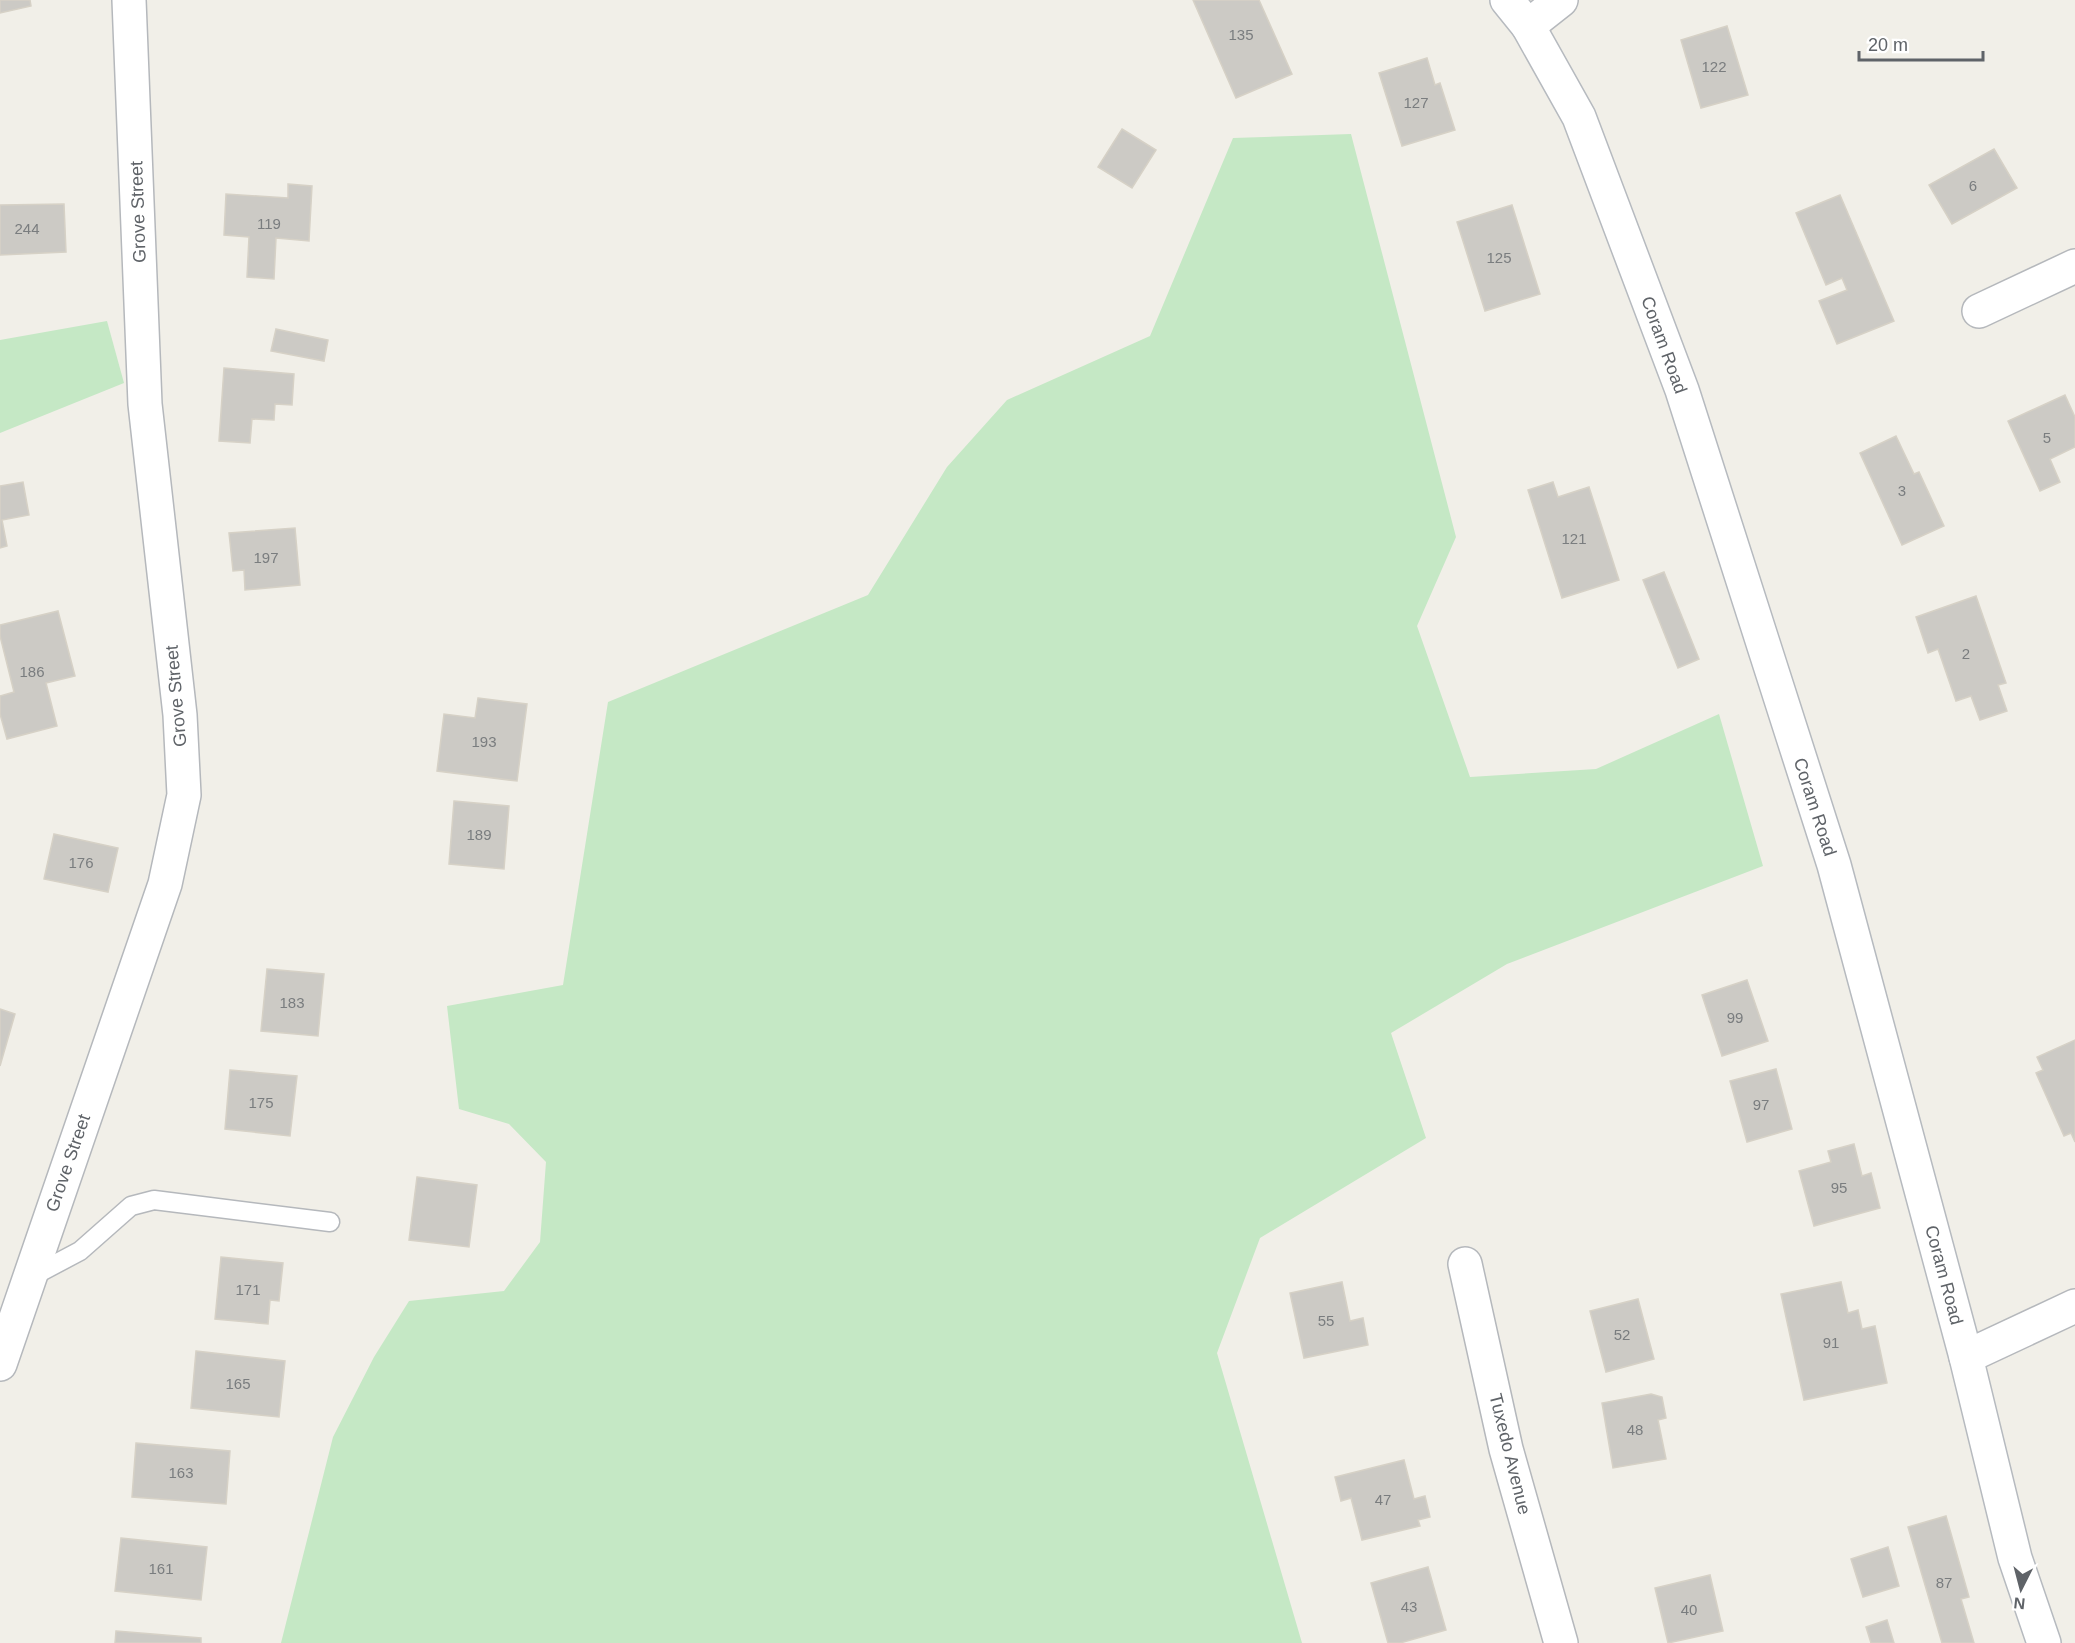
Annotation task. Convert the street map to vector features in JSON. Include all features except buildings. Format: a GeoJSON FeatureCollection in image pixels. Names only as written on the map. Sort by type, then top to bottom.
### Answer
{"type":"FeatureCollection","features":[{"type":"Feature","properties":{"kind":"street","name":"Grove Street"},"geometry":{"type":"LineString","coordinates":[[0,1364],[165,884],[184,795],[180,715],[145,404],[129,0]]}},
{"type":"Feature","properties":{"kind":"street","name":"Coram Road"},"geometry":{"type":"LineString","coordinates":[[1507,0],[1528,26],[1579,117],[1682,390],[1834,865],[1966,1357],[2015,1558],[2044,1643]]}},
{"type":"Feature","properties":{"kind":"street"},"geometry":{"type":"LineString","coordinates":[[1528,26],[1561,0]]}},
{"type":"Feature","properties":{"kind":"street"},"geometry":{"type":"LineString","coordinates":[[1979,310],[2075,266]]}},
{"type":"Feature","properties":{"kind":"street","name":"Tuxedo Avenue"},"geometry":{"type":"LineString","coordinates":[[1465,1264],[1506,1449],[1561,1643]]}},
{"type":"Feature","properties":{"kind":"street"},"geometry":{"type":"LineString","coordinates":[[1966,1357],[2075,1306]]}},
{"type":"Feature","properties":{"kind":"lane"},"geometry":{"type":"LineString","coordinates":[[29,1278],[81,1251],[131,1206],[154,1200],[330,1222]]}},
{"type":"Feature","properties":{"kind":"green space"},"geometry":{"type":"Polygon","coordinates":[[[1351,134],[1456,537],[1417,626],[1470,777],[1596,769],[1719,714],[1763,866],[1507,964],[1391,1033],[1426,1138],[1260,1238],[1217,1353],[1302,1643],[281,1643],[333,1437],[374,1357],[409,1301],[504,1291],[540,1242],[546,1162],[509,1124],[459,1109],[447,1006],[563,985],[608,702],[868,595],[947,467],[1007,400],[1150,336],[1233,138],[1351,134]]]}},
{"type":"Feature","properties":{"kind":"green space"},"geometry":{"type":"Polygon","coordinates":[[[107,321],[124,383],[0,433],[0,340],[107,321]]]}}]}
